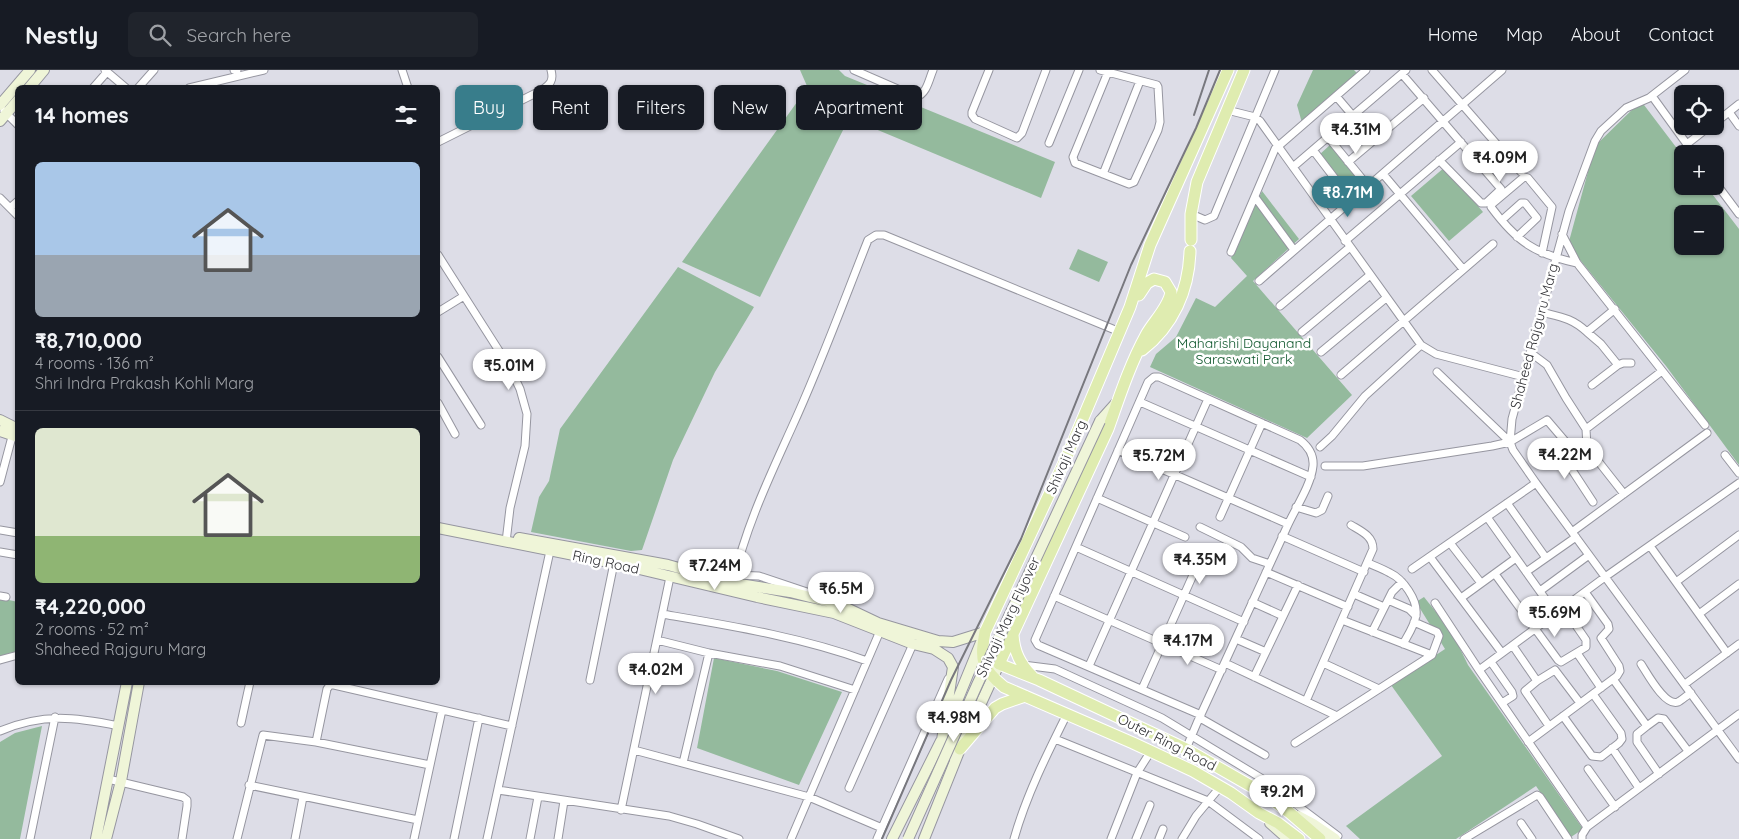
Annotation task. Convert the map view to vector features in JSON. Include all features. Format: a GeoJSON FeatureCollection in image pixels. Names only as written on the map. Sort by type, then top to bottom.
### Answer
{"type":"FeatureCollection","features":[{"type":"Feature","properties":{"kind":"main road","name":"Shivaji Marg"},"geometry":{"type":"LineString","coordinates":[[985,632],[1067,456],[1130,307],[1150,244],[1228,70]]}},
{"type":"Feature","properties":{"kind":"main road","name":"Shivaji Marg"},"geometry":{"type":"LineString","coordinates":[[999,664],[1108,429],[1138,352],[1155,338],[1174,313],[1186,283],[1191,214],[1197,182],[1244,70]]}},
{"type":"Feature","properties":{"kind":"main road"},"geometry":{"type":"LineString","coordinates":[[1120,332],[1147,283],[1158,279],[1165,282],[1170,288],[1169,300],[1146,335],[1138,352]]}},
{"type":"Feature","properties":{"kind":"main road"},"geometry":{"type":"LineString","coordinates":[[1001,599],[1001,609],[1009,616],[1016,616],[1024,609]]}},
{"type":"Feature","properties":{"kind":"main road"},"geometry":{"type":"LineString","coordinates":[[985,632],[982,652],[983,664],[993,678]]}},
{"type":"Feature","properties":{"kind":"main road"},"geometry":{"type":"LineString","coordinates":[[1013,633],[1016,652],[1022,665],[1031,675],[1039,680]]}},
{"type":"Feature","properties":{"kind":"main road"},"geometry":{"type":"LineString","coordinates":[[999,664],[1039,680]]}},
{"type":"Feature","properties":{"kind":"main road","name":"Outer Ring Road"},"geometry":{"type":"LineString","coordinates":[[993,678],[1004,687],[1193,771],[1278,823],[1299,839]]}},
{"type":"Feature","properties":{"kind":"main road","name":"Outer Ring Road"},"geometry":{"type":"LineString","coordinates":[[1039,680],[1186,749],[1263,793],[1320,839]]}},
{"type":"Feature","properties":{"kind":"main road"},"geometry":{"type":"LineString","coordinates":[[960,749],[995,708],[1025,696]]}},
{"type":"Feature","properties":{"kind":"street"},"geometry":{"type":"LineString","coordinates":[[20,85],[30,70]]}},
{"type":"Feature","properties":{"kind":"street"},"geometry":{"type":"LineString","coordinates":[[31,85],[44,70]]}},
{"type":"Feature","properties":{"kind":"street"},"geometry":{"type":"LineString","coordinates":[[141,85],[154,70]]}},
{"type":"Feature","properties":{"kind":"street"},"geometry":{"type":"LineString","coordinates":[[198,85],[236,72],[264,70]]}},
{"type":"Feature","properties":{"kind":"street"},"geometry":{"type":"LineString","coordinates":[[402,70],[407,85]]}},
{"type":"Feature","properties":{"kind":"street"},"geometry":{"type":"LineString","coordinates":[[440,141],[542,90],[553,79],[551,70]]}},
{"type":"Feature","properties":{"kind":"street"},"geometry":{"type":"LineString","coordinates":[[854,70],[916,97],[921,96],[924,92],[933,70]]}},
{"type":"Feature","properties":{"kind":"street"},"geometry":{"type":"LineString","coordinates":[[989,70],[972,115],[976,119],[1017,138],[1022,133],[1046,70]]}},
{"type":"Feature","properties":{"kind":"street"},"geometry":{"type":"LineString","coordinates":[[1049,142],[1079,70]]}},
{"type":"Feature","properties":{"kind":"street"},"geometry":{"type":"LineString","coordinates":[[1191,214],[1205,220],[1214,216],[1275,70]]}},
{"type":"Feature","properties":{"kind":"street"},"geometry":{"type":"LineString","coordinates":[[1231,252],[1278,146],[1366,70]]}},
{"type":"Feature","properties":{"kind":"street"},"geometry":{"type":"LineString","coordinates":[[1432,70],[1521,172]]}},
{"type":"Feature","properties":{"kind":"street"},"geometry":{"type":"LineString","coordinates":[[1259,281],[1502,70]]}},
{"type":"Feature","properties":{"kind":"street","name":"Shaheed Rajguru Marg"},"geometry":{"type":"LineString","coordinates":[[1510,442],[1512,419],[1555,258],[1580,180],[1597,136],[1626,108],[1652,96],[1685,70]]}},
{"type":"Feature","properties":{"kind":"street"},"geometry":{"type":"LineString","coordinates":[[96,85],[106,71],[122,85]]}},
{"type":"Feature","properties":{"kind":"street"},"geometry":{"type":"LineString","coordinates":[[1104,71],[1157,85],[1158,87],[1160,122],[1158,130],[1132,184],[1075,163],[1072,157],[1104,71]]}},
{"type":"Feature","properties":{"kind":"street"},"geometry":{"type":"LineString","coordinates":[[1293,167],[1404,72],[1502,189],[1486,203],[1481,203],[1440,160]]}},
{"type":"Feature","properties":{"kind":"street"},"geometry":{"type":"LineString","coordinates":[[1103,174],[1140,81]]}},
{"type":"Feature","properties":{"kind":"street"},"geometry":{"type":"LineString","coordinates":[[2,111],[15,92]]}},
{"type":"Feature","properties":{"kind":"street"},"geometry":{"type":"LineString","coordinates":[[1336,96],[1353,116]]}},
{"type":"Feature","properties":{"kind":"street"},"geometry":{"type":"LineString","coordinates":[[1652,96],[1687,144],[1698,135]]}},
{"type":"Feature","properties":{"kind":"street"},"geometry":{"type":"LineString","coordinates":[[1348,162],[1424,98]]}},
{"type":"Feature","properties":{"kind":"street"},"geometry":{"type":"LineString","coordinates":[[2,111],[15,102]]}},
{"type":"Feature","properties":{"kind":"street"},"geometry":{"type":"LineString","coordinates":[[1724,116],[1739,104]]}},
{"type":"Feature","properties":{"kind":"street"},"geometry":{"type":"LineString","coordinates":[[1227,110],[1255,117],[1278,146],[1419,343],[1436,354],[1524,376]]}},
{"type":"Feature","properties":{"kind":"street"},"geometry":{"type":"LineString","coordinates":[[2,111],[15,122]]}},
{"type":"Feature","properties":{"kind":"street"},"geometry":{"type":"LineString","coordinates":[[1729,112],[1739,126]]}},
{"type":"Feature","properties":{"kind":"street"},"geometry":{"type":"LineString","coordinates":[[1328,138],[1368,186]]}},
{"type":"Feature","properties":{"kind":"street"},"geometry":{"type":"LineString","coordinates":[[1345,241],[1461,142]]}},
{"type":"Feature","properties":{"kind":"street"},"geometry":{"type":"LineString","coordinates":[[1313,150],[1352,201]]}},
{"type":"Feature","properties":{"kind":"street"},"geometry":{"type":"LineString","coordinates":[[1383,174],[1463,269]]}},
{"type":"Feature","properties":{"kind":"street"},"geometry":{"type":"LineString","coordinates":[[1542,253],[1552,206],[1528,178],[1522,178],[1492,204],[1491,207],[1525,244],[1542,253],[1555,258],[1577,263]]}},
{"type":"Feature","properties":{"kind":"street"},"geometry":{"type":"LineString","coordinates":[[1724,194],[1739,214]]}},
{"type":"Feature","properties":{"kind":"street"},"geometry":{"type":"LineString","coordinates":[[1255,197],[1294,250]]}},
{"type":"Feature","properties":{"kind":"street"},"geometry":{"type":"LineString","coordinates":[[0,198],[15,213]]}},
{"type":"Feature","properties":{"kind":"street"},"geometry":{"type":"LineString","coordinates":[[1502,220],[1522,203],[1525,203],[1537,218],[1517,237]]}},
{"type":"Feature","properties":{"kind":"street"},"geometry":{"type":"LineString","coordinates":[[10,208],[15,204]]}},
{"type":"Feature","properties":{"kind":"street"},"geometry":{"type":"LineString","coordinates":[[951,642],[935,635],[918,632],[880,620],[845,603],[759,576],[734,579],[738,558],[752,519],[868,240],[876,235],[884,234],[1120,332]]}},
{"type":"Feature","properties":{"kind":"street"},"geometry":{"type":"LineString","coordinates":[[1562,234],[1577,263],[1706,425]]}},
{"type":"Feature","properties":{"kind":"street"},"geometry":{"type":"LineString","coordinates":[[1341,375],[1492,244]]}},
{"type":"Feature","properties":{"kind":"street"},"geometry":{"type":"LineString","coordinates":[[1280,306],[1350,248]]}},
{"type":"Feature","properties":{"kind":"street"},"geometry":{"type":"LineString","coordinates":[[440,257],[510,368],[520,389],[527,414],[525,446],[510,508],[506,539]]}},
{"type":"Feature","properties":{"kind":"street"},"geometry":{"type":"LineString","coordinates":[[1302,332],[1370,275]]}},
{"type":"Feature","properties":{"kind":"street"},"geometry":{"type":"LineString","coordinates":[[440,308],[464,296]]}},
{"type":"Feature","properties":{"kind":"street"},"geometry":{"type":"LineString","coordinates":[[1321,352],[1386,298]]}},
{"type":"Feature","properties":{"kind":"street"},"geometry":{"type":"LineString","coordinates":[[1587,332],[1615,309]]}},
{"type":"Feature","properties":{"kind":"street"},"geometry":{"type":"LineString","coordinates":[[1541,312],[1576,322],[1600,344],[1618,365]]}},
{"type":"Feature","properties":{"kind":"street"},"geometry":{"type":"LineString","coordinates":[[1320,448],[1365,396],[1419,343]]}},
{"type":"Feature","properties":{"kind":"street"},"geometry":{"type":"LineString","coordinates":[[1531,353],[1547,365],[1586,429],[1587,447],[1624,494]]}},
{"type":"Feature","properties":{"kind":"street"},"geometry":{"type":"LineString","coordinates":[[440,360],[481,425]]}},
{"type":"Feature","properties":{"kind":"street"},"geometry":{"type":"LineString","coordinates":[[1592,385],[1618,365],[1631,363]]}},
{"type":"Feature","properties":{"kind":"street"},"geometry":{"type":"LineString","coordinates":[[1586,429],[1662,371]]}},
{"type":"Feature","properties":{"kind":"street"},"geometry":{"type":"LineString","coordinates":[[1437,372],[1510,442],[1513,450],[1536,483],[1739,759]]}},
{"type":"Feature","properties":{"kind":"street"},"geometry":{"type":"LineString","coordinates":[[1186,749],[1200,717],[1244,622],[1282,536],[1311,477],[1313,465],[1312,454],[1300,440],[1159,376],[1154,377],[1148,382],[1035,643],[1142,689],[1200,717],[1265,755]]}},
{"type":"Feature","properties":{"kind":"street"},"geometry":{"type":"LineString","coordinates":[[1089,666],[1208,399]]}},
{"type":"Feature","properties":{"kind":"street","name":"Shivaji Marg Flyover"},"geometry":{"type":"LineString","coordinates":[[908,839],[977,685],[1100,421],[1118,401]]}},
{"type":"Feature","properties":{"kind":"street"},"geometry":{"type":"LineString","coordinates":[[1140,402],[1311,477]]}},
{"type":"Feature","properties":{"kind":"street"},"geometry":{"type":"LineString","coordinates":[[440,407],[455,434]]}},
{"type":"Feature","properties":{"kind":"street"},"geometry":{"type":"LineString","coordinates":[[0,420],[15,432]]}},
{"type":"Feature","properties":{"kind":"street"},"geometry":{"type":"LineString","coordinates":[[1325,466],[1363,466],[1510,442],[1547,420],[1576,454]]}},
{"type":"Feature","properties":{"kind":"street"},"geometry":{"type":"LineString","coordinates":[[1220,517],[1262,423]]}},
{"type":"Feature","properties":{"kind":"street"},"geometry":{"type":"LineString","coordinates":[[0,431],[15,432]]}},
{"type":"Feature","properties":{"kind":"street"},"geometry":{"type":"LineString","coordinates":[[0,482],[15,432]]}},
{"type":"Feature","properties":{"kind":"street"},"geometry":{"type":"LineString","coordinates":[[1526,572],[1546,558],[1624,494],[1708,433]]}},
{"type":"Feature","properties":{"kind":"street"},"geometry":{"type":"LineString","coordinates":[[1587,447],[1576,454],[1570,464],[1593,502]]}},
{"type":"Feature","properties":{"kind":"street"},"geometry":{"type":"LineString","coordinates":[[1118,450],[1288,524]]}},
{"type":"Feature","properties":{"kind":"street"},"geometry":{"type":"LineString","coordinates":[[1725,455],[1739,473]]}},
{"type":"Feature","properties":{"kind":"street"},"geometry":{"type":"LineString","coordinates":[[1412,569],[1536,483]]}},
{"type":"Feature","properties":{"kind":"street"},"geometry":{"type":"LineString","coordinates":[[1479,670],[1605,577],[1739,483]]}},
{"type":"Feature","properties":{"kind":"street"},"geometry":{"type":"LineString","coordinates":[[1296,507],[1308,512],[1320,512],[1328,496]]}},
{"type":"Feature","properties":{"kind":"street"},"geometry":{"type":"LineString","coordinates":[[1097,498],[1185,537]]}},
{"type":"Feature","properties":{"kind":"street"},"geometry":{"type":"LineString","coordinates":[[1507,503],[1546,558]]}},
{"type":"Feature","properties":{"kind":"street"},"geometry":{"type":"LineString","coordinates":[[1487,517],[1556,614]]}},
{"type":"Feature","properties":{"kind":"street","name":"Ring Road"},"geometry":{"type":"LineString","coordinates":[[440,522],[550,551],[614,563],[757,597],[834,612],[914,644],[936,645],[985,632]]}},
{"type":"Feature","properties":{"kind":"street"},"geometry":{"type":"LineString","coordinates":[[1306,701],[1373,549],[1373,543],[1364,533],[1351,525]]}},
{"type":"Feature","properties":{"kind":"street"},"geometry":{"type":"LineString","coordinates":[[1200,527],[1241,546],[1252,558],[1270,564]]}},
{"type":"Feature","properties":{"kind":"street","name":"Ring Road"},"geometry":{"type":"LineString","coordinates":[[440,528],[668,565],[838,604],[878,623],[936,645],[948,658],[953,667]]}},
{"type":"Feature","properties":{"kind":"street"},"geometry":{"type":"LineString","coordinates":[[0,530],[15,532]]}},
{"type":"Feature","properties":{"kind":"street"},"geometry":{"type":"LineString","coordinates":[[1676,582],[1739,535]]}},
{"type":"Feature","properties":{"kind":"street"},"geometry":{"type":"LineString","coordinates":[[1282,536],[1364,572]]}},
{"type":"Feature","properties":{"kind":"street"},"geometry":{"type":"LineString","coordinates":[[1450,543],[1481,584]]}},
{"type":"Feature","properties":{"kind":"street"},"geometry":{"type":"LineString","coordinates":[[1650,546],[1727,653]]}},
{"type":"Feature","properties":{"kind":"street"},"geometry":{"type":"LineString","coordinates":[[1076,547],[1244,622]]}},
{"type":"Feature","properties":{"kind":"street"},"geometry":{"type":"LineString","coordinates":[[487,839],[550,551]]}},
{"type":"Feature","properties":{"kind":"street"},"geometry":{"type":"LineString","coordinates":[[0,552],[15,554]]}},
{"type":"Feature","properties":{"kind":"street"},"geometry":{"type":"LineString","coordinates":[[1540,591],[1589,555]]}},
{"type":"Feature","properties":{"kind":"street"},"geometry":{"type":"LineString","coordinates":[[1430,556],[1502,653]]}},
{"type":"Feature","properties":{"kind":"street"},"geometry":{"type":"LineString","coordinates":[[1461,598],[1516,558]]}},
{"type":"Feature","properties":{"kind":"street"},"geometry":{"type":"LineString","coordinates":[[590,680],[614,563]]}},
{"type":"Feature","properties":{"kind":"street"},"geometry":{"type":"LineString","coordinates":[[1368,563],[1391,573],[1402,582],[1413,601],[1416,608],[1415,619],[1403,644]]}},
{"type":"Feature","properties":{"kind":"street"},"geometry":{"type":"LineString","coordinates":[[1142,689],[1197,566]]}},
{"type":"Feature","properties":{"kind":"street"},"geometry":{"type":"LineString","coordinates":[[1266,572],[1348,606]]}},
{"type":"Feature","properties":{"kind":"street"},"geometry":{"type":"LineString","coordinates":[[1495,574],[1558,660],[1564,662],[1586,647],[1586,640],[1564,608]]}},
{"type":"Feature","properties":{"kind":"street"},"geometry":{"type":"LineString","coordinates":[[621,810],[670,577]]}},
{"type":"Feature","properties":{"kind":"street"},"geometry":{"type":"LineString","coordinates":[[1372,632],[1392,592],[1402,582]]}},
{"type":"Feature","properties":{"kind":"street"},"geometry":{"type":"LineString","coordinates":[[1699,614],[1739,584]]}},
{"type":"Feature","properties":{"kind":"street"},"geometry":{"type":"LineString","coordinates":[[1254,677],[1298,585]]}},
{"type":"Feature","properties":{"kind":"street"},"geometry":{"type":"LineString","coordinates":[[1528,742],[1613,679],[1620,671],[1619,666],[1601,638],[1609,629],[1608,624],[1586,592]]}},
{"type":"Feature","properties":{"kind":"street"},"geometry":{"type":"LineString","coordinates":[[1354,594],[1384,607]]}},
{"type":"Feature","properties":{"kind":"street"},"geometry":{"type":"LineString","coordinates":[[1054,596],[1162,643],[1254,677],[1337,716]]}},
{"type":"Feature","properties":{"kind":"street"},"geometry":{"type":"LineString","coordinates":[[1296,743],[1432,655],[1439,636],[1437,632],[1415,619],[1409,609],[1388,600]]}},
{"type":"Feature","properties":{"kind":"street"},"geometry":{"type":"LineString","coordinates":[[1252,602],[1283,616]]}},
{"type":"Feature","properties":{"kind":"street"},"geometry":{"type":"LineString","coordinates":[[1435,603],[1587,827]]}},
{"type":"Feature","properties":{"kind":"street"},"geometry":{"type":"LineString","coordinates":[[662,614],[760,631],[832,648],[867,661]]}},
{"type":"Feature","properties":{"kind":"street"},"geometry":{"type":"LineString","coordinates":[[1342,620],[1432,655]]}},
{"type":"Feature","properties":{"kind":"street"},"geometry":{"type":"LineString","coordinates":[[791,839],[880,631]]}},
{"type":"Feature","properties":{"kind":"street","name":"Shivaji Marg"},"geometry":{"type":"LineString","coordinates":[[892,839],[941,741],[985,632]]}},
{"type":"Feature","properties":{"kind":"street"},"geometry":{"type":"LineString","coordinates":[[1236,639],[1266,652]]}},
{"type":"Feature","properties":{"kind":"street"},"geometry":{"type":"LineString","coordinates":[[657,640],[709,653],[780,666],[855,690]]}},
{"type":"Feature","properties":{"kind":"street"},"geometry":{"type":"LineString","coordinates":[[849,788],[914,644]]}},
{"type":"Feature","properties":{"kind":"street"},"geometry":{"type":"LineString","coordinates":[[1685,684],[1739,644]]}},
{"type":"Feature","properties":{"kind":"street"},"geometry":{"type":"LineString","coordinates":[[1513,646],[1537,680]]}},
{"type":"Feature","properties":{"kind":"street"},"geometry":{"type":"LineString","coordinates":[[683,763],[709,653]]}},
{"type":"Feature","properties":{"kind":"street"},"geometry":{"type":"LineString","coordinates":[[1577,653],[1601,688]]}},
{"type":"Feature","properties":{"kind":"street"},"geometry":{"type":"LineString","coordinates":[[0,660],[15,656]]}},
{"type":"Feature","properties":{"kind":"street"},"geometry":{"type":"LineString","coordinates":[[1491,662],[1512,692],[1513,696],[1502,703]]}},
{"type":"Feature","properties":{"kind":"street"},"geometry":{"type":"LineString","coordinates":[[1323,663],[1379,689]]}},
{"type":"Feature","properties":{"kind":"street","name":"Shivaji Marg"},"geometry":{"type":"LineString","coordinates":[[924,839],[960,749],[999,664]]}},
{"type":"Feature","properties":{"kind":"street"},"geometry":{"type":"LineString","coordinates":[[1641,664],[1665,699],[1672,703],[1678,702],[1691,692]]}},
{"type":"Feature","properties":{"kind":"street"},"geometry":{"type":"LineString","coordinates":[[1022,665],[1055,669],[1162,718],[1261,778],[1337,837]]}},
{"type":"Feature","properties":{"kind":"street"},"geometry":{"type":"LineString","coordinates":[[953,667],[941,741],[942,750],[946,754],[953,754],[960,749]]}},
{"type":"Feature","properties":{"kind":"street"},"geometry":{"type":"LineString","coordinates":[[878,839],[953,667]]}},
{"type":"Feature","properties":{"kind":"street"},"geometry":{"type":"LineString","coordinates":[[1550,726],[1525,691],[1537,680],[1555,670],[1580,704]]}},
{"type":"Feature","properties":{"kind":"street"},"geometry":{"type":"LineString","coordinates":[[1613,679],[1646,726]]}},
{"type":"Feature","properties":{"kind":"street"},"geometry":{"type":"LineString","coordinates":[[96,839],[126,685]]}},
{"type":"Feature","properties":{"kind":"street"},"geometry":{"type":"LineString","coordinates":[[106,839],[121,781],[138,685]]}},
{"type":"Feature","properties":{"kind":"street"},"geometry":{"type":"LineString","coordinates":[[241,723],[249,685]]}},
{"type":"Feature","properties":{"kind":"street"},"geometry":{"type":"LineString","coordinates":[[316,742],[327,689],[330,685],[512,726]]}},
{"type":"Feature","properties":{"kind":"street"},"geometry":{"type":"LineString","coordinates":[[1563,716],[1592,756],[1601,757],[1622,739],[1621,733],[1593,694]]}},
{"type":"Feature","properties":{"kind":"street"},"geometry":{"type":"LineString","coordinates":[[414,839],[442,710]]}},
{"type":"Feature","properties":{"kind":"street"},"geometry":{"type":"LineString","coordinates":[[1014,839],[1025,807],[1067,714]]}},
{"type":"Feature","properties":{"kind":"street"},"geometry":{"type":"LineString","coordinates":[[1582,839],[1582,835],[1587,827],[1739,714]]}},
{"type":"Feature","properties":{"kind":"street"},"geometry":{"type":"LineString","coordinates":[[0,731],[27,721],[55,717],[74,718],[119,726]]}},
{"type":"Feature","properties":{"kind":"street"},"geometry":{"type":"LineString","coordinates":[[30,839],[55,717]]}},
{"type":"Feature","properties":{"kind":"street"},"geometry":{"type":"LineString","coordinates":[[454,839],[479,718]]}},
{"type":"Feature","properties":{"kind":"street"},"geometry":{"type":"LineString","coordinates":[[1658,774],[1637,742],[1637,734],[1646,726],[1658,718],[1664,719],[1688,751]]}},
{"type":"Feature","properties":{"kind":"street"},"geometry":{"type":"LineString","coordinates":[[237,839],[263,734],[316,742],[430,765]]}},
{"type":"Feature","properties":{"kind":"street"},"geometry":{"type":"LineString","coordinates":[[1055,739],[1208,801],[1259,839]]}},
{"type":"Feature","properties":{"kind":"street"},"geometry":{"type":"LineString","coordinates":[[1612,748],[1639,788]]}},
{"type":"Feature","properties":{"kind":"street"},"geometry":{"type":"LineString","coordinates":[[634,750],[809,798],[882,828]]}},
{"type":"Feature","properties":{"kind":"street"},"geometry":{"type":"LineString","coordinates":[[1111,839],[1137,773],[1151,751]]}},
{"type":"Feature","properties":{"kind":"street"},"geometry":{"type":"LineString","coordinates":[[1588,769],[1615,807]]}},
{"type":"Feature","properties":{"kind":"street"},"geometry":{"type":"LineString","coordinates":[[108,779],[183,797],[187,800],[182,839]]}},
{"type":"Feature","properties":{"kind":"street"},"geometry":{"type":"LineString","coordinates":[[249,785],[418,820]]}},
{"type":"Feature","properties":{"kind":"street"},"geometry":{"type":"LineString","coordinates":[[1182,839],[1184,833],[1220,786]]}},
{"type":"Feature","properties":{"kind":"street"},"geometry":{"type":"LineString","coordinates":[[498,790],[669,816],[739,839]]}},
{"type":"Feature","properties":{"kind":"street"},"geometry":{"type":"LineString","coordinates":[[1467,838],[1536,795],[1540,797],[1568,839]]}},
{"type":"Feature","properties":{"kind":"street"},"geometry":{"type":"LineString","coordinates":[[295,839],[303,796]]}},
{"type":"Feature","properties":{"kind":"street"},"geometry":{"type":"LineString","coordinates":[[530,839],[538,797]]}},
{"type":"Feature","properties":{"kind":"street"},"geometry":{"type":"LineString","coordinates":[[564,801],[558,838],[567,839]]}},
{"type":"Feature","properties":{"kind":"street"},"geometry":{"type":"LineString","coordinates":[[1136,839],[1150,805]]}},
{"type":"Feature","properties":{"kind":"street","name":"Outer Ring Road"},"geometry":{"type":"LineString","coordinates":[[1259,813],[1288,839]]}},
{"type":"Feature","properties":{"kind":"street","name":"Outer Ring Road"},"geometry":{"type":"LineString","coordinates":[[1290,813],[1337,837]]}},
{"type":"Feature","properties":{"kind":"street"},"geometry":{"type":"LineString","coordinates":[[1521,823],[1531,839]]}},
{"type":"Feature","properties":{"kind":"street"},"geometry":{"type":"LineString","coordinates":[[1159,839],[1163,829]]}},
{"type":"Feature","properties":{"kind":"green space"},"geometry":{"type":"Polygon","coordinates":[[[800,70],[839,70],[845,76],[867,85],[807,85],[800,70]]]}},
{"type":"Feature","properties":{"kind":"green space"},"geometry":{"type":"Polygon","coordinates":[[[1313,70],[1354,70],[1360,76],[1302,123],[1297,105],[1313,70]]]}},
{"type":"Feature","properties":{"kind":"green space"},"geometry":{"type":"Polygon","coordinates":[[[1641,101],[1674,145],[1674,195],[1713,195],[1721,205],[1674,205],[1674,255],[1724,255],[1724,209],[1739,229],[1739,465],[1666,366],[1568,245],[1595,146],[1641,101]]]}},
{"type":"Feature","properties":{"kind":"green space"},"geometry":{"type":"Polygon","coordinates":[[[796,104],[796,130],[843,130],[760,297],[682,262],[777,130],[786,130],[786,117],[796,104]]]}},
{"type":"Feature","properties":{"kind":"green space"},"geometry":{"type":"Polygon","coordinates":[[[922,108],[1055,162],[1041,198],[878,130],[922,130],[922,108]]]}},
{"type":"Feature","properties":{"kind":"green space"},"geometry":{"type":"Polygon","coordinates":[[[1330,145],[1364,184],[1350,196],[1319,155],[1330,145]]]}},
{"type":"Feature","properties":{"kind":"green space"},"geometry":{"type":"Polygon","coordinates":[[[1445,167],[1483,212],[1449,241],[1411,196],[1445,167]]]}},
{"type":"Feature","properties":{"kind":"green space","name":"Maharishi Dayanand Saraswati Park"},"geometry":{"type":"Polygon","coordinates":[[[1262,191],[1299,239],[1253,281],[1352,395],[1307,438],[1150,367],[1156,354],[1176,337],[1196,298],[1215,307],[1247,276],[1231,258],[1262,191]]]}},
{"type":"Feature","properties":{"kind":"green space"},"geometry":{"type":"Polygon","coordinates":[[[1078,249],[1108,262],[1099,282],[1069,269],[1078,249]]]}},
{"type":"Feature","properties":{"kind":"green space"},"geometry":{"type":"Polygon","coordinates":[[[678,267],[754,307],[715,372],[673,460],[642,550],[631,551],[531,532],[539,497],[549,481],[560,429],[678,267]]]}},
{"type":"Feature","properties":{"kind":"green space"},"geometry":{"type":"Polygon","coordinates":[[[1424,597],[1452,632],[1468,665],[1583,829],[1571,837],[1536,786],[1456,839],[1360,839],[1346,826],[1442,756],[1391,685],[1445,649],[1416,602],[1424,597]]]}},
{"type":"Feature","properties":{"kind":"green space"},"geometry":{"type":"Polygon","coordinates":[[[0,598],[15,601],[15,652],[0,656],[0,598]]]}},
{"type":"Feature","properties":{"kind":"green space"},"geometry":{"type":"Polygon","coordinates":[[[714,658],[777,671],[842,692],[799,785],[697,748],[714,658]]]}},
{"type":"Feature","properties":{"kind":"green space"},"geometry":{"type":"Polygon","coordinates":[[[42,726],[20,839],[0,839],[0,742],[15,733],[42,726]]]}},
{"type":"Feature","properties":{"kind":"railway"},"geometry":{"type":"LineString","coordinates":[[1194,115],[1209,70]]}},
{"type":"Feature","properties":{"kind":"railway"},"geometry":{"type":"LineString","coordinates":[[882,839],[951,680],[1021,539],[1131,265],[1196,128],[1220,70]]}}]}
